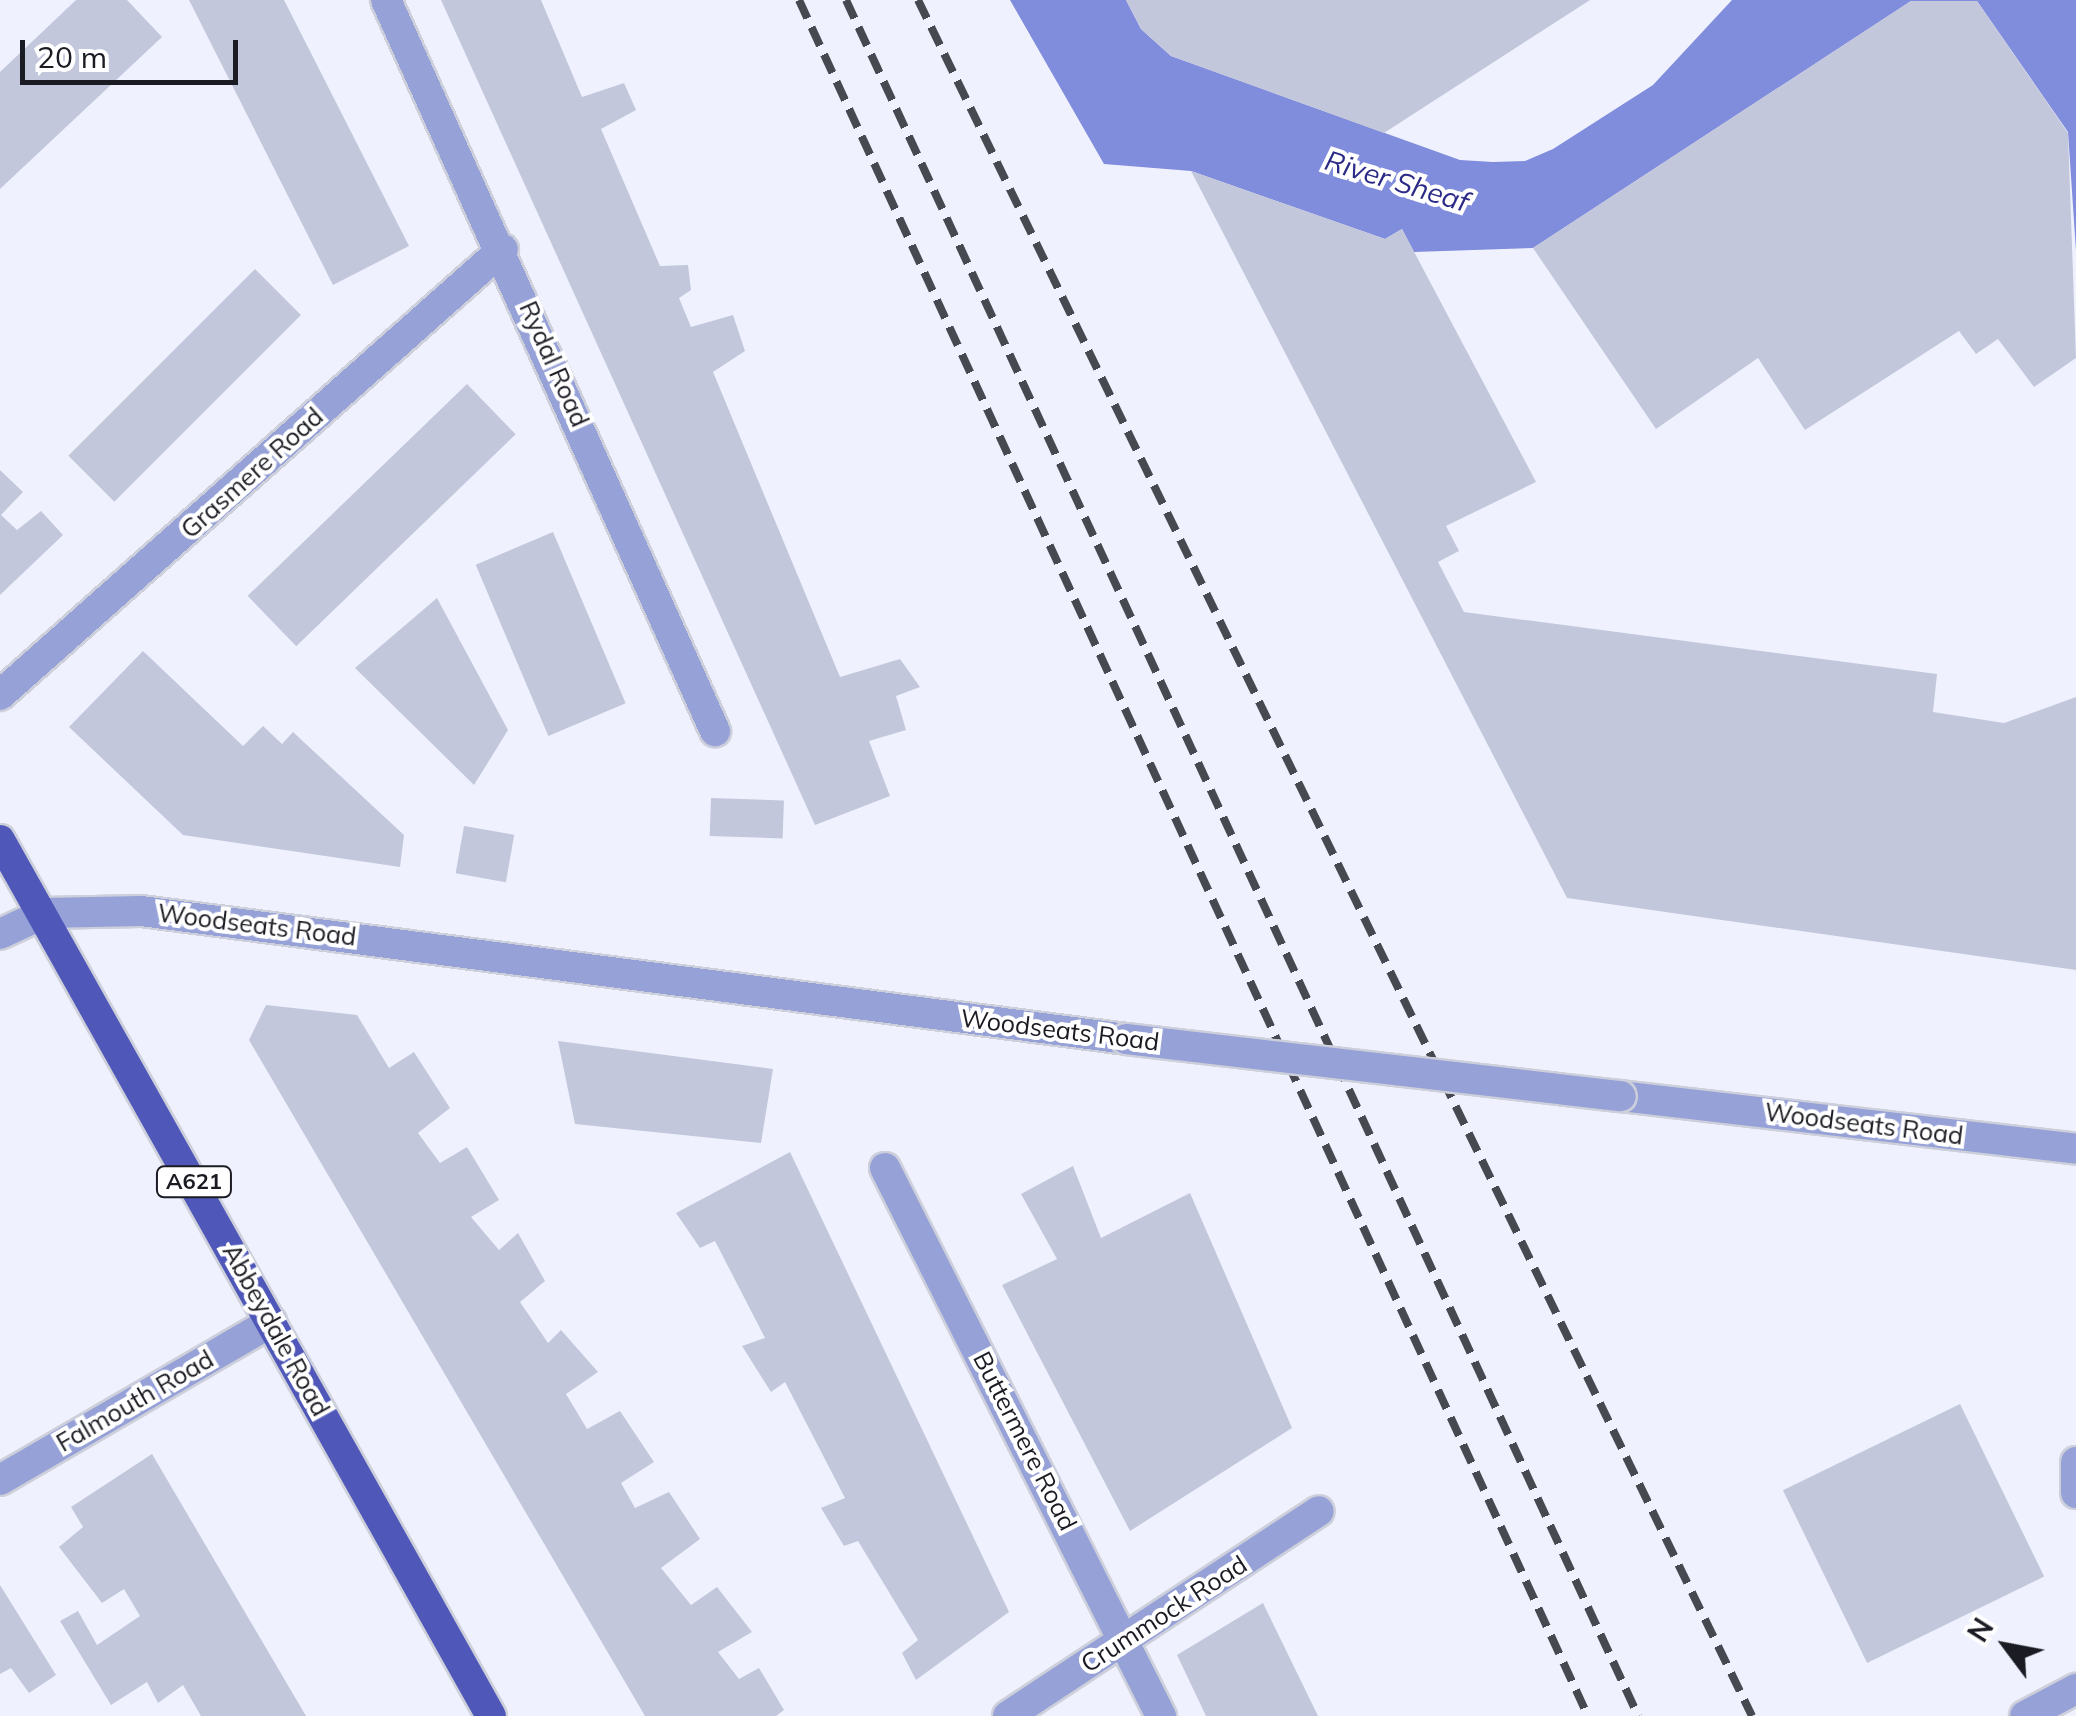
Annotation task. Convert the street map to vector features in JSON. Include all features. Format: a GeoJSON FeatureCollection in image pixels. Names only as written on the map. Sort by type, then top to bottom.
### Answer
{"type":"FeatureCollection","features":[{"type":"Feature","properties":{"kind":"main road","name":"Abbeydale Road"},"geometry":{"type":"LineString","coordinates":[[0,840],[45,914],[491,1716]]}},
{"type":"Feature","properties":{"kind":"street","name":"Rydal Road"},"geometry":{"type":"LineString","coordinates":[[386,0],[503,248],[716,732]]}},
{"type":"Feature","properties":{"kind":"street","name":"Grasmere Road"},"geometry":{"type":"LineString","coordinates":[[0,695],[503,248]]}},
{"type":"Feature","properties":{"kind":"street","name":"Woodseats Road"},"geometry":{"type":"LineString","coordinates":[[45,914],[141,911],[233,920],[1126,1039],[2076,1149]]}},
{"type":"Feature","properties":{"kind":"street"},"geometry":{"type":"LineString","coordinates":[[0,934],[45,914]]}},
{"type":"Feature","properties":{"kind":"street","name":"Buttermere Road"},"geometry":{"type":"LineString","coordinates":[[885,1168],[1127,1640],[1162,1716]]}},
{"type":"Feature","properties":{"kind":"street","name":"Falmouth Road"},"geometry":{"type":"LineString","coordinates":[[0,1480],[270,1322]]}},
{"type":"Feature","properties":{"kind":"street"},"geometry":{"type":"LineString","coordinates":[[2076,1462],[2076,1493]]}},
{"type":"Feature","properties":{"kind":"street","name":"Crummock Road"},"geometry":{"type":"LineString","coordinates":[[1008,1716],[1319,1511]]}},
{"type":"Feature","properties":{"kind":"street"},"geometry":{"type":"LineString","coordinates":[[2025,1716],[2076,1689]]}},
{"type":"Feature","properties":{"kind":"water","name":"River Sheaf"},"geometry":{"type":"Polygon","coordinates":[[[1010,0],[1126,0],[1141,29],[1171,56],[1460,160],[1493,162],[1525,161],[1553,149],[1653,85],[1732,0],[2076,0],[2076,251],[2068,132],[1977,1],[1911,1],[1533,248],[1414,252],[1402,229],[1385,239],[1191,171],[1104,164],[1010,0]]]}},
{"type":"Feature","properties":{"kind":"building"},"geometry":{"type":"Polygon","coordinates":[[[76,0],[127,0],[162,37],[0,189],[0,72],[76,0]]]}},
{"type":"Feature","properties":{"kind":"building"},"geometry":{"type":"Polygon","coordinates":[[[189,0],[284,0],[409,246],[333,285],[189,0]]]}},
{"type":"Feature","properties":{"kind":"building"},"geometry":{"type":"Polygon","coordinates":[[[441,0],[541,0],[582,97],[624,83],[636,110],[601,129],[660,266],[688,265],[691,290],[679,298],[691,327],[733,315],[745,351],[713,372],[840,677],[900,659],[920,687],[896,696],[906,730],[869,741],[890,796],[815,825],[441,0]]]}},
{"type":"Feature","properties":{"kind":"building"},"geometry":{"type":"Polygon","coordinates":[[[1126,0],[1590,0],[1384,133],[1171,56],[1141,29],[1126,0]]]}},
{"type":"Feature","properties":{"kind":"building"},"geometry":{"type":"Polygon","coordinates":[[[1911,1],[1977,1],[2068,133],[2076,358],[2034,387],[1998,339],[1976,354],[1959,331],[1805,430],[1758,358],[1656,429],[1533,248],[1911,1]]]}},
{"type":"Feature","properties":{"kind":"building"},"geometry":{"type":"Polygon","coordinates":[[[1191,171],[1385,239],[1402,229],[1536,482],[1446,526],[1459,551],[1438,562],[1464,612],[1937,674],[1933,712],[2004,723],[2076,697],[2076,970],[1567,898],[1191,171]]]}},
{"type":"Feature","properties":{"kind":"building"},"geometry":{"type":"Polygon","coordinates":[[[255,269],[301,315],[114,502],[68,456],[255,269]]]}},
{"type":"Feature","properties":{"kind":"building"},"geometry":{"type":"Polygon","coordinates":[[[467,384],[516,434],[296,646],[248,596],[467,384]]]}},
{"type":"Feature","properties":{"kind":"building"},"geometry":{"type":"Polygon","coordinates":[[[0,470],[23,492],[1,515],[17,530],[41,511],[63,535],[0,595],[0,470]]]}},
{"type":"Feature","properties":{"kind":"building"},"geometry":{"type":"Polygon","coordinates":[[[553,532],[626,703],[548,736],[476,565],[553,532]]]}},
{"type":"Feature","properties":{"kind":"building"},"geometry":{"type":"Polygon","coordinates":[[[437,598],[508,730],[474,785],[355,668],[437,598]]]}},
{"type":"Feature","properties":{"kind":"building"},"geometry":{"type":"Polygon","coordinates":[[[143,651],[243,746],[263,726],[282,744],[293,732],[404,835],[400,867],[183,835],[69,727],[143,651]]]}},
{"type":"Feature","properties":{"kind":"building"},"geometry":{"type":"Polygon","coordinates":[[[711,798],[784,801],[783,839],[710,836],[711,798]]]}},
{"type":"Feature","properties":{"kind":"building"},"geometry":{"type":"Polygon","coordinates":[[[464,826],[514,835],[506,882],[456,873],[464,826]]]}},
{"type":"Feature","properties":{"kind":"building"},"geometry":{"type":"Polygon","coordinates":[[[266,1005],[357,1015],[389,1068],[414,1052],[450,1108],[418,1133],[440,1163],[467,1147],[499,1200],[471,1217],[499,1250],[518,1233],[545,1281],[520,1302],[548,1343],[561,1330],[598,1372],[566,1394],[587,1429],[620,1411],[654,1462],[621,1483],[635,1508],[669,1492],[700,1539],[661,1568],[691,1605],[717,1587],[752,1632],[718,1652],[739,1679],[759,1668],[784,1710],[776,1716],[645,1716],[249,1040],[266,1005]]]}},
{"type":"Feature","properties":{"kind":"building"},"geometry":{"type":"Polygon","coordinates":[[[558,1041],[773,1069],[761,1143],[575,1124],[558,1041]]]}},
{"type":"Feature","properties":{"kind":"building"},"geometry":{"type":"Polygon","coordinates":[[[790,1152],[1009,1612],[916,1680],[902,1653],[918,1640],[858,1541],[844,1546],[821,1508],[845,1498],[785,1382],[771,1392],[742,1346],[765,1338],[715,1241],[700,1248],[676,1213],[790,1152]]]}},
{"type":"Feature","properties":{"kind":"building"},"geometry":{"type":"Polygon","coordinates":[[[1073,1166],[1101,1238],[1190,1193],[1292,1428],[1130,1531],[1002,1285],[1057,1259],[1021,1194],[1073,1166]]]}},
{"type":"Feature","properties":{"kind":"building"},"geometry":{"type":"Polygon","coordinates":[[[1960,1404],[2044,1577],[1867,1663],[1783,1490],[1960,1404]]]}},
{"type":"Feature","properties":{"kind":"building"},"geometry":{"type":"Polygon","coordinates":[[[152,1454],[306,1716],[201,1716],[183,1685],[158,1703],[147,1682],[111,1705],[60,1621],[78,1611],[97,1645],[140,1616],[124,1589],[102,1603],[59,1547],[83,1527],[71,1507],[152,1454]]]}},
{"type":"Feature","properties":{"kind":"building"},"geometry":{"type":"Polygon","coordinates":[[[0,1585],[56,1675],[29,1693],[11,1668],[0,1674],[0,1585]]]}},
{"type":"Feature","properties":{"kind":"building"},"geometry":{"type":"Polygon","coordinates":[[[1263,1603],[1318,1716],[1206,1716],[1177,1655],[1263,1603]]]}},
{"type":"Feature","properties":{"kind":"railway"},"geometry":{"type":"LineString","coordinates":[[799,0],[1588,1716]]}},
{"type":"Feature","properties":{"kind":"railway"},"geometry":{"type":"LineString","coordinates":[[846,0],[1638,1716]]}},
{"type":"Feature","properties":{"kind":"railway"},"geometry":{"type":"LineString","coordinates":[[918,0],[1752,1716]]}}]}
